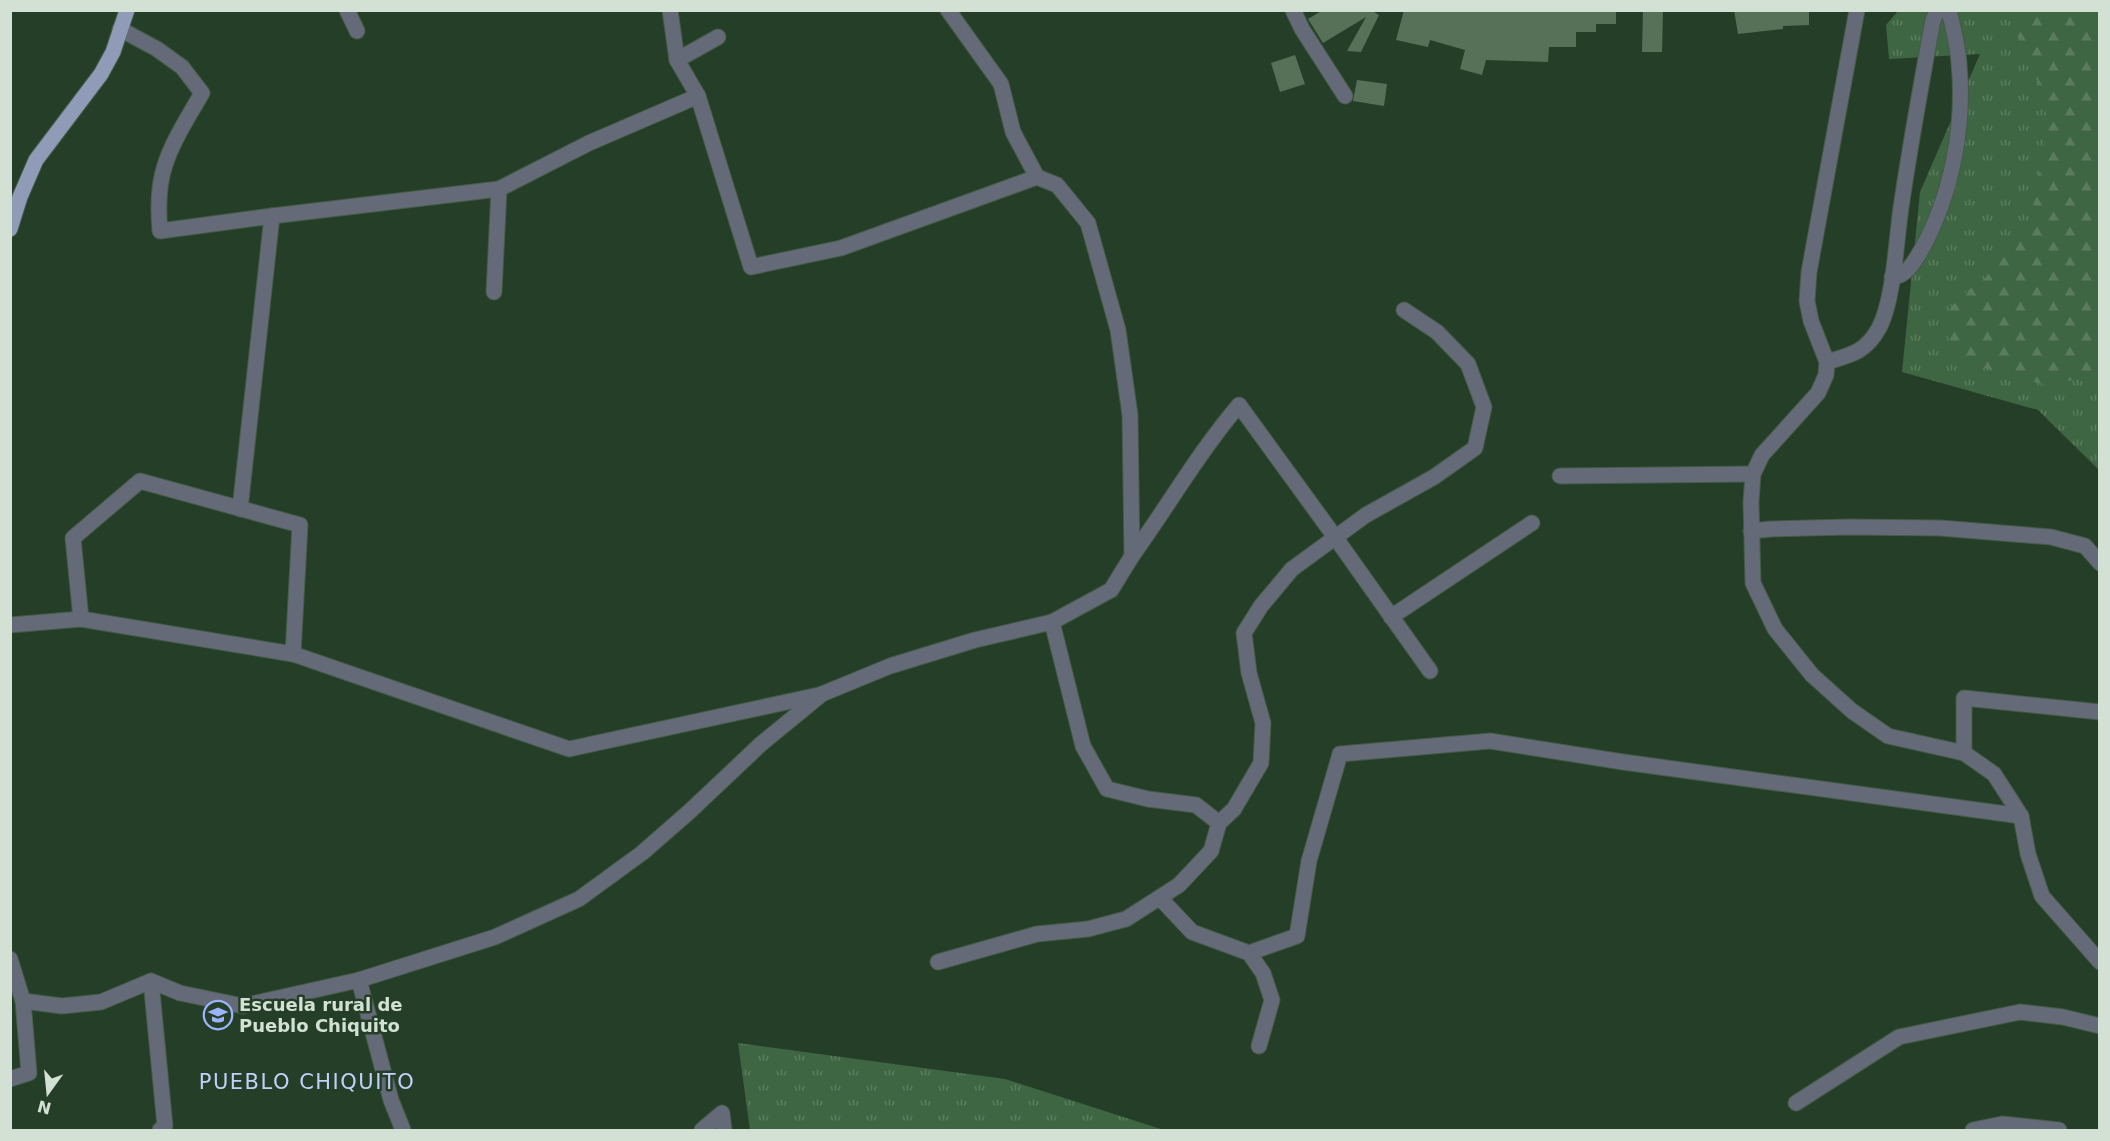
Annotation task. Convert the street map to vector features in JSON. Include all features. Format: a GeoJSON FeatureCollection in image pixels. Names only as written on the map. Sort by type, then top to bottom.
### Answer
{"type":"FeatureCollection","features":[{"type":"Feature","properties":{"kind":"main road"},"geometry":{"type":"LineString","coordinates":[[10,229],[20,197],[36,160],[101,74],[113,52],[127,10]]}},
{"type":"Feature","properties":{"kind":"street"},"geometry":{"type":"LineString","coordinates":[[347,10],[357,31]]}},
{"type":"Feature","properties":{"kind":"street"},"geometry":{"type":"LineString","coordinates":[[670,10],[677,60],[698,96],[751,267],[841,248],[1037,177]]}},
{"type":"Feature","properties":{"kind":"street"},"geometry":{"type":"LineString","coordinates":[[948,10],[1001,84],[1013,132],[1037,177],[1057,185],[1088,223],[1118,330],[1130,415],[1132,556]]}},
{"type":"Feature","properties":{"kind":"street"},"geometry":{"type":"LineString","coordinates":[[1293,10],[1302,29],[1346,96]]}},
{"type":"Feature","properties":{"kind":"street"},"geometry":{"type":"LineString","coordinates":[[1857,10],[1809,273],[1807,301],[1827,362],[1826,375],[1818,393],[1761,455],[1753,474],[1750,502],[1753,584],[1775,630],[1812,675],[1852,711],[1888,736],[1964,753],[1994,774],[2021,816],[2028,854],[2043,896],[2100,962]]}},
{"type":"Feature","properties":{"kind":"street"},"geometry":{"type":"LineString","coordinates":[[1827,362],[1857,353],[1873,337],[1884,317],[1920,88],[1938,10]]}},
{"type":"Feature","properties":{"kind":"street"},"geometry":{"type":"LineString","coordinates":[[1892,277],[1905,273],[1930,233],[1941,206],[1952,160],[1960,88],[1957,44],[1949,10]]}},
{"type":"Feature","properties":{"kind":"street"},"geometry":{"type":"LineString","coordinates":[[120,29],[157,49],[182,67],[202,93],[164,166],[158,206],[160,231],[499,189],[589,143],[698,96]]}},
{"type":"Feature","properties":{"kind":"street"},"geometry":{"type":"LineString","coordinates":[[677,60],[718,36]]}},
{"type":"Feature","properties":{"kind":"street"},"geometry":{"type":"LineString","coordinates":[[494,292],[499,189]]}},
{"type":"Feature","properties":{"kind":"street"},"geometry":{"type":"LineString","coordinates":[[240,509],[272,216]]}},
{"type":"Feature","properties":{"kind":"street"},"geometry":{"type":"LineString","coordinates":[[938,962],[1037,934],[1088,929],[1126,919],[1179,885],[1211,851],[1220,823],[1234,809],[1261,763],[1263,723],[1249,673],[1244,633],[1261,606],[1292,569],[1335,537],[1366,516],[1434,477],[1475,448],[1484,407],[1468,364],[1437,332],[1404,310]]}},
{"type":"Feature","properties":{"kind":"street"},"geometry":{"type":"LineString","coordinates":[[10,625],[81,619],[293,654],[569,749],[822,694],[890,666],[975,640],[1052,622],[1111,590],[1214,435],[1239,405],[1430,671]]}},
{"type":"Feature","properties":{"kind":"street"},"geometry":{"type":"LineString","coordinates":[[1560,476],[1753,474]]}},
{"type":"Feature","properties":{"kind":"street"},"geometry":{"type":"LineString","coordinates":[[81,619],[73,538],[140,481],[300,525],[293,654]]}},
{"type":"Feature","properties":{"kind":"street"},"geometry":{"type":"LineString","coordinates":[[1391,617],[1533,523]]}},
{"type":"Feature","properties":{"kind":"street"},"geometry":{"type":"LineString","coordinates":[[1751,531],[1771,528],[1940,528],[2050,537],[2085,546],[2100,562]]}},
{"type":"Feature","properties":{"kind":"street"},"geometry":{"type":"LineString","coordinates":[[1052,622],[1083,746],[1107,789],[1148,799],[1196,805],[1220,823]]}},
{"type":"Feature","properties":{"kind":"street"},"geometry":{"type":"LineString","coordinates":[[23,1001],[62,1006],[101,1002],[151,981],[180,993],[243,1006],[359,980],[495,937],[579,899],[642,853],[761,744],[822,694]]}},
{"type":"Feature","properties":{"kind":"street"},"geometry":{"type":"LineString","coordinates":[[1964,753],[1964,698],[2100,712]]}},
{"type":"Feature","properties":{"kind":"street"},"geometry":{"type":"LineString","coordinates":[[1249,953],[1297,936],[1309,861],[1340,754],[1491,741],[1623,762],[2021,816]]}},
{"type":"Feature","properties":{"kind":"street"},"geometry":{"type":"LineString","coordinates":[[1160,898],[1192,932],[1249,953],[1263,973],[1272,1000],[1259,1046]]}},
{"type":"Feature","properties":{"kind":"street"},"geometry":{"type":"LineString","coordinates":[[10,959],[23,1001],[29,1073],[10,1079]]}},
{"type":"Feature","properties":{"kind":"street"},"geometry":{"type":"LineString","coordinates":[[359,980],[391,1100],[403,1131]]}},
{"type":"Feature","properties":{"kind":"street"},"geometry":{"type":"LineString","coordinates":[[151,981],[165,1126],[160,1131]]}},
{"type":"Feature","properties":{"kind":"street"},"geometry":{"type":"LineString","coordinates":[[1796,1103],[1899,1037],[2020,1012],[2063,1017],[2100,1026]]}},
{"type":"Feature","properties":{"kind":"street"},"geometry":{"type":"LineString","coordinates":[[702,1131],[722,1113],[724,1131]]}},
{"type":"Feature","properties":{"kind":"street"},"geometry":{"type":"LineString","coordinates":[[1973,1131],[2002,1124],[2059,1131]]}},
{"type":"Feature","properties":{"kind":"green space"},"geometry":{"type":"Polygon","coordinates":[[[1898,11],[2099,11],[2099,470],[2038,410],[1902,372],[1920,192],[1980,54],[1889,59],[1886,25],[1898,11]]]}},
{"type":"Feature","properties":{"kind":"green space"},"geometry":{"type":"Polygon","coordinates":[[[2011,11],[2099,11],[2099,376],[2090,374],[2045,385],[1977,366],[1958,354],[1946,334],[1949,309],[1966,292],[1987,277],[2019,239],[2031,217],[2046,137],[2046,113],[2042,90],[2021,48],[2011,11]]]}},
{"type":"Feature","properties":{"kind":"green space"},"geometry":{"type":"Polygon","coordinates":[[[738,1043],[1005,1079],[1164,1130],[750,1130],[738,1043]]]}},
{"type":"Feature","properties":{"kind":"building"},"geometry":{"type":"Polygon","coordinates":[[[1323,10],[1377,10],[1374,12],[1379,15],[1361,52],[1347,51],[1366,17],[1323,43],[1308,19],[1323,10]]]}},
{"type":"Feature","properties":{"kind":"building"},"geometry":{"type":"Polygon","coordinates":[[[1404,10],[1616,10],[1616,24],[1596,24],[1596,32],[1576,32],[1576,47],[1549,47],[1548,62],[1486,60],[1482,75],[1460,69],[1465,50],[1430,40],[1428,47],[1396,40],[1404,10]]]}},
{"type":"Feature","properties":{"kind":"building"},"geometry":{"type":"Polygon","coordinates":[[[1643,10],[1663,10],[1662,52],[1642,52],[1643,10]]]}},
{"type":"Feature","properties":{"kind":"building"},"geometry":{"type":"Polygon","coordinates":[[[1734,10],[1809,10],[1809,25],[1783,26],[1783,29],[1738,34],[1734,10]]]}},
{"type":"Feature","properties":{"kind":"building"},"geometry":{"type":"Polygon","coordinates":[[[1295,55],[1305,84],[1280,92],[1271,63],[1295,55]]]}},
{"type":"Feature","properties":{"kind":"building"},"geometry":{"type":"Polygon","coordinates":[[[1357,80],[1387,84],[1384,106],[1353,101],[1357,80]]]}},
{"type":"Feature","properties":{"kind":"place","name":"Escuela rural de Pueblo Chiquito"},"geometry":{"type":"Point","coordinates":[218,1015]}},
{"type":"Feature","properties":{"kind":"district","name":"PUEBLO CHIQUITO"},"geometry":{"type":"Point","coordinates":[307,1082]}}]}
